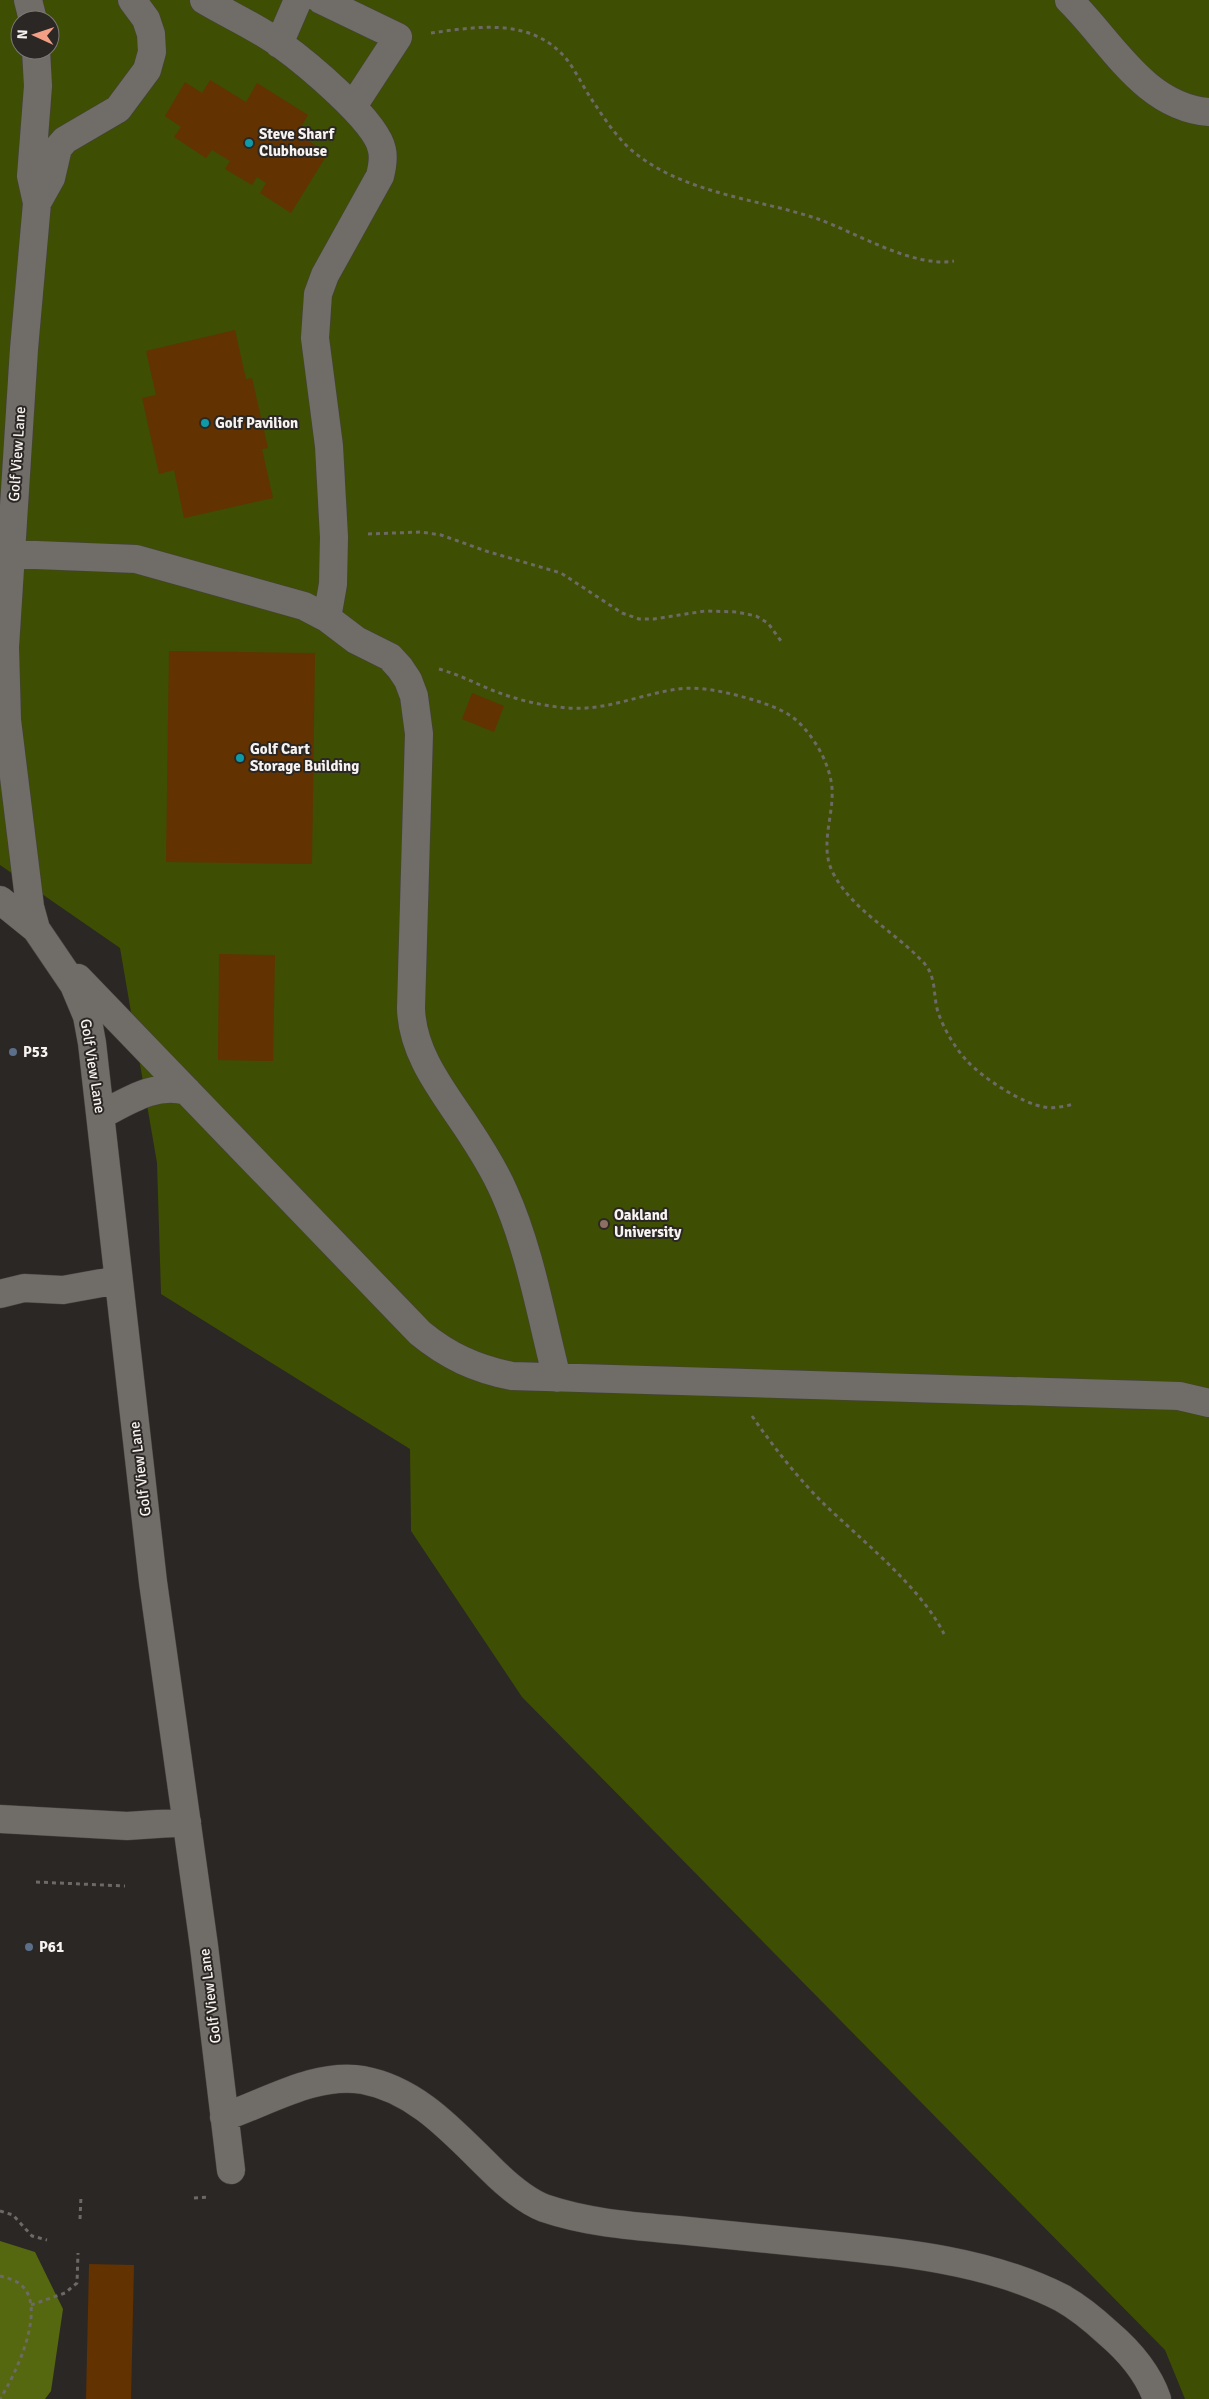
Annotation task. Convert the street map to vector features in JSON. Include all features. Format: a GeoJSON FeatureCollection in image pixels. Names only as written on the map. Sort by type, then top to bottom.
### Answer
{"type":"FeatureCollection","features":[{"type":"Feature","properties":{"kind":"street"},"geometry":{"type":"LineString","coordinates":[[37,203],[51,178],[58,148],[65,140],[118,109],[147,70],[152,52],[151,34],[146,19],[132,0]]}},
{"type":"Feature","properties":{"kind":"street"},"geometry":{"type":"LineString","coordinates":[[204,0],[280,44],[353,106],[377,137],[382,149],[383,162],[380,176],[325,275],[318,294],[316,338],[329,446],[334,537],[333,584],[327,618]]}},
{"type":"Feature","properties":{"kind":"street"},"geometry":{"type":"LineString","coordinates":[[280,44],[298,0]]}},
{"type":"Feature","properties":{"kind":"street"},"geometry":{"type":"LineString","coordinates":[[321,0],[398,37],[353,106]]}},
{"type":"Feature","properties":{"kind":"street"},"geometry":{"type":"LineString","coordinates":[[1069,0],[1134,72],[1154,91],[1169,101],[1209,112]]}},
{"type":"Feature","properties":{"kind":"street"},"geometry":{"type":"LineString","coordinates":[[37,60],[38,86],[31,176],[37,203]]}},
{"type":"Feature","properties":{"kind":"street","name":"Golf View Lane"},"geometry":{"type":"LineString","coordinates":[[37,203],[24,349],[2,660],[7,720],[27,886],[36,929],[74,985],[87,1016],[101,1115],[153,1582],[187,1822],[231,2170]]}},
{"type":"Feature","properties":{"kind":"street"},"geometry":{"type":"LineString","coordinates":[[11,554],[136,559],[304,606],[327,618],[356,640],[390,657],[408,680],[414,696],[419,734],[411,1008],[414,1032],[434,1079],[491,1165],[504,1193],[524,1252],[557,1378]]}},
{"type":"Feature","properties":{"kind":"street"},"geometry":{"type":"LineString","coordinates":[[0,900],[36,929]]}},
{"type":"Feature","properties":{"kind":"street"},"geometry":{"type":"LineString","coordinates":[[56,956],[420,1333],[436,1346],[460,1360],[486,1371],[512,1376],[557,1378],[1178,1396],[1209,1403]]}},
{"type":"Feature","properties":{"kind":"street"},"geometry":{"type":"LineString","coordinates":[[101,1115],[156,1090],[172,1088],[187,1091]]}},
{"type":"Feature","properties":{"kind":"street"},"geometry":{"type":"LineString","coordinates":[[0,1294],[24,1288],[63,1290],[118,1280]]}},
{"type":"Feature","properties":{"kind":"street"},"geometry":{"type":"LineString","coordinates":[[0,1819],[127,1826],[187,1822]]}},
{"type":"Feature","properties":{"kind":"street"},"geometry":{"type":"LineString","coordinates":[[224,2118],[303,2086],[336,2078],[364,2080],[400,2092],[433,2112],[507,2184],[542,2207],[598,2223],[865,2248],[946,2260],[1021,2280],[1064,2299],[1124,2347],[1142,2371],[1157,2399]]}},
{"type":"Feature","properties":{"kind":"path"},"geometry":{"type":"LineString","coordinates":[[398,37],[475,27],[497,27],[521,31],[539,39],[560,53],[617,136],[635,153],[658,168],[702,187],[820,220],[856,236],[903,253],[942,263],[954,261]]}},
{"type":"Feature","properties":{"kind":"path"},"geometry":{"type":"LineString","coordinates":[[334,537],[420,532],[441,535],[486,551],[561,573],[622,614],[654,619],[705,611],[737,612],[756,616],[768,623],[781,641]]}},
{"type":"Feature","properties":{"kind":"path"},"geometry":{"type":"LineString","coordinates":[[390,657],[448,671],[491,689],[545,705],[570,708],[595,707],[678,690],[706,689],[731,693],[788,713],[813,739],[824,759],[829,776],[832,789],[827,848],[833,873],[874,921],[922,961],[930,970],[938,1014],[956,1046],[968,1062],[995,1083],[1027,1102],[1044,1108],[1075,1104]]}},
{"type":"Feature","properties":{"kind":"path"},"geometry":{"type":"LineString","coordinates":[[728,1383],[799,1477],[908,1586],[938,1621],[944,1634]]}},
{"type":"Feature","properties":{"kind":"path"},"geometry":{"type":"LineString","coordinates":[[36,1882],[125,1886]]}},
{"type":"Feature","properties":{"kind":"path"},"geometry":{"type":"LineString","coordinates":[[80,2219],[82,2196]]}},
{"type":"Feature","properties":{"kind":"path"},"geometry":{"type":"LineString","coordinates":[[194,2198],[219,2197]]}},
{"type":"Feature","properties":{"kind":"path"},"geometry":{"type":"LineString","coordinates":[[0,2211],[13,2215],[32,2236],[47,2240]]}},
{"type":"Feature","properties":{"kind":"path"},"geometry":{"type":"LineString","coordinates":[[31,2305],[65,2293],[77,2283],[78,2253]]}},
{"type":"Feature","properties":{"kind":"path"},"geometry":{"type":"LineString","coordinates":[[0,2276],[22,2285],[28,2293],[31,2305],[24,2351],[10,2383],[0,2399]]}},
{"type":"Feature","properties":{"kind":"green space","name":"Oakland University"},"geometry":{"type":"Polygon","coordinates":[[[0,0],[1209,0],[1209,2399],[1185,2399],[1165,2350],[522,1697],[411,1531],[410,1449],[161,1294],[157,1163],[120,948],[0,865],[0,0]]]}},
{"type":"Feature","properties":{"kind":"green space"},"geometry":{"type":"Polygon","coordinates":[[[0,2241],[35,2252],[63,2309],[51,2391],[45,2399],[0,2399],[0,2241]]]}},
{"type":"Feature","properties":{"kind":"building","name":"Steve Sharf Clubhouse"},"geometry":{"type":"Polygon","coordinates":[[[210,80],[246,102],[257,83],[308,115],[297,134],[328,153],[291,213],[260,193],[266,183],[257,177],[252,185],[225,169],[230,161],[212,150],[206,158],[174,137],[181,127],[165,116],[185,82],[202,93],[210,80]]]}},
{"type":"Feature","properties":{"kind":"building","name":"Golf Pavilion"},"geometry":{"type":"Polygon","coordinates":[[[235,330],[246,379],[252,378],[268,448],[262,449],[273,498],[184,518],[174,470],[159,474],[142,398],[156,395],[146,351],[235,330]]]}},
{"type":"Feature","properties":{"kind":"building","name":"Golf Cart Storage Building"},"geometry":{"type":"Polygon","coordinates":[[[169,651],[315,653],[312,864],[166,862],[169,651]]]}},
{"type":"Feature","properties":{"kind":"building"},"geometry":{"type":"Polygon","coordinates":[[[472,693],[504,706],[494,732],[462,719],[472,693]]]}},
{"type":"Feature","properties":{"kind":"building"},"geometry":{"type":"Polygon","coordinates":[[[219,954],[275,955],[273,1061],[218,1060],[219,954]]]}},
{"type":"Feature","properties":{"kind":"building"},"geometry":{"type":"Polygon","coordinates":[[[89,2264],[134,2265],[131,2399],[86,2399],[89,2264]]]}},
{"type":"Feature","properties":{"kind":"place","name":"Steve Sharf Clubhouse"},"geometry":{"type":"Point","coordinates":[249,143]}},
{"type":"Feature","properties":{"kind":"place","name":"Golf Pavilion"},"geometry":{"type":"Point","coordinates":[205,423]}},
{"type":"Feature","properties":{"kind":"place","name":"Golf Cart Storage Building"},"geometry":{"type":"Point","coordinates":[240,758]}},
{"type":"Feature","properties":{"kind":"place","name":"P53"},"geometry":{"type":"Point","coordinates":[13,1052]}},
{"type":"Feature","properties":{"kind":"place","name":"Oakland University"},"geometry":{"type":"Point","coordinates":[604,1224]}},
{"type":"Feature","properties":{"kind":"place","name":"P61"},"geometry":{"type":"Point","coordinates":[29,1947]}}]}
